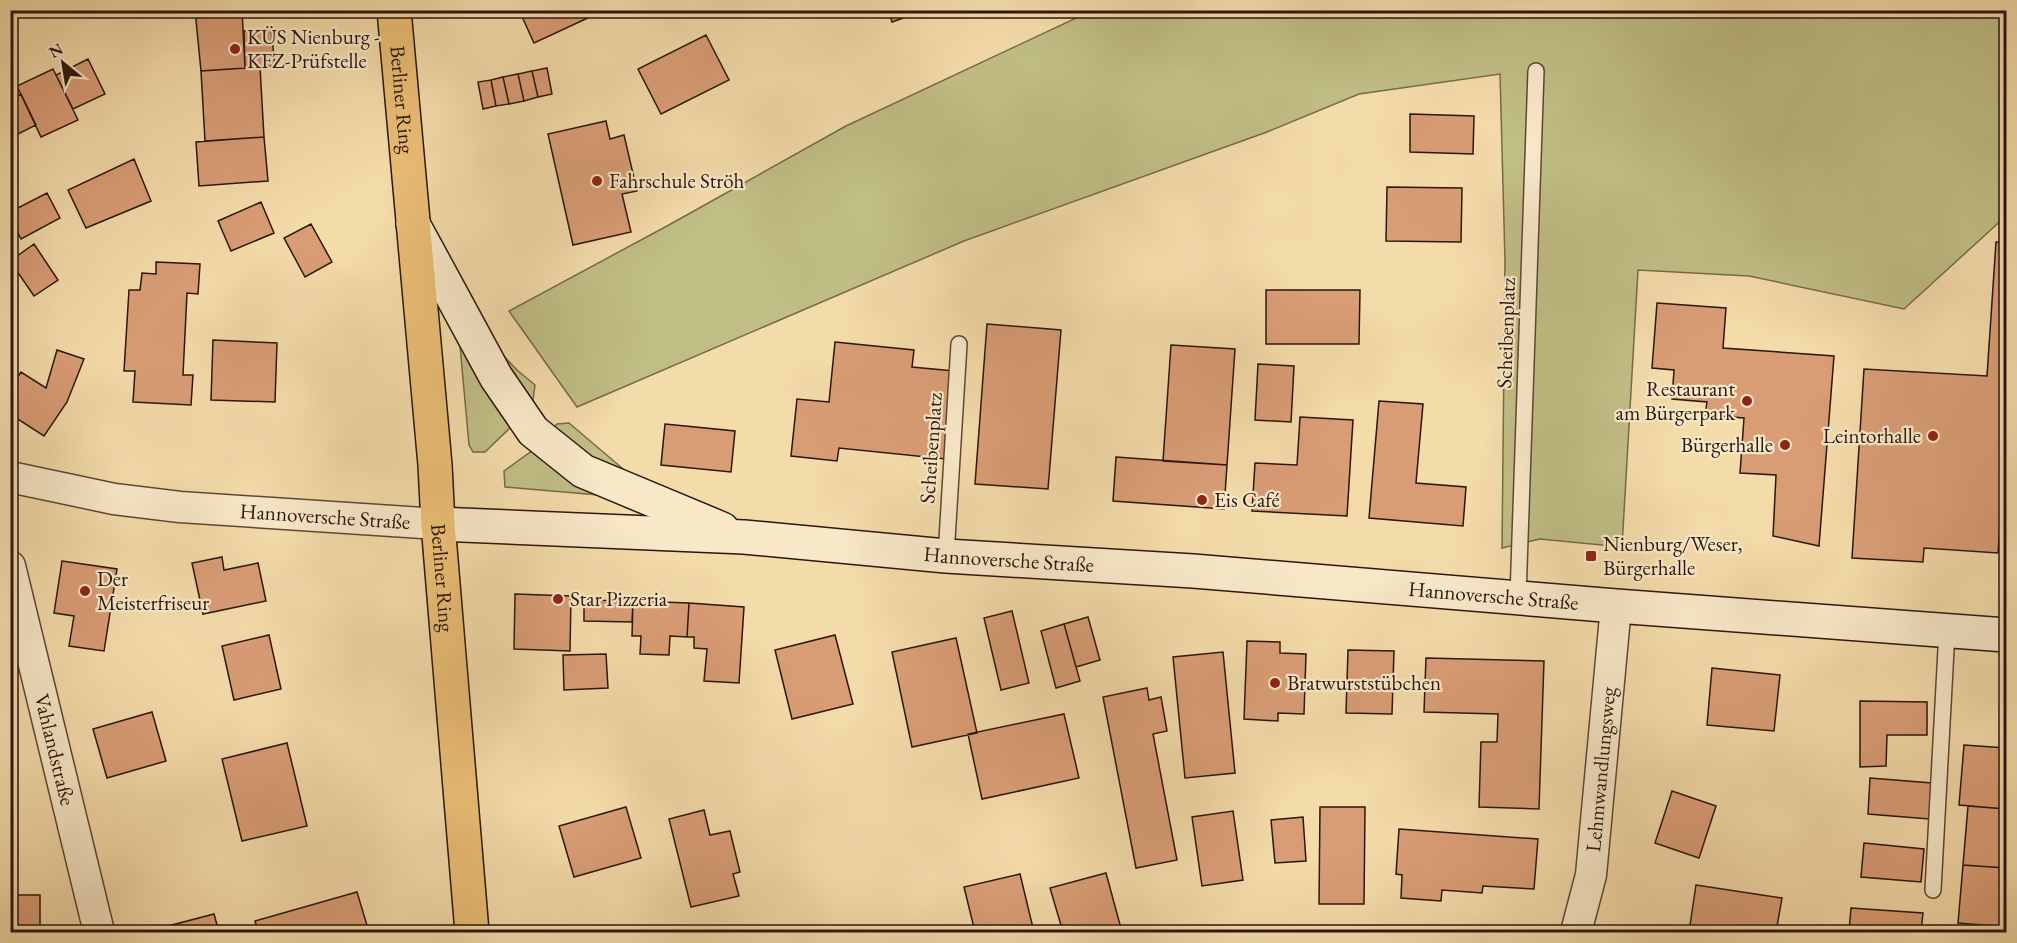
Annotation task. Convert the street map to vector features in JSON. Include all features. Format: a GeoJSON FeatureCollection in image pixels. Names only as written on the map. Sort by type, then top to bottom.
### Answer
{"type":"FeatureCollection","features":[{"type":"Feature","properties":{"kind":"main road","name":"Berliner Ring"},"geometry":{"type":"LineString","coordinates":[[394,10],[435,465],[471,933]]}},
{"type":"Feature","properties":{"kind":"street","name":"Berliner Ring"},"geometry":{"type":"LineString","coordinates":[[413,224],[496,377],[533,431],[583,471],[744,537]]}},
{"type":"Feature","properties":{"kind":"street","name":"Hannoversche Straße"},"geometry":{"type":"LineString","coordinates":[[10,477],[114,500],[329,518],[744,537],[946,556],[1193,571],[2007,635]]}},
{"type":"Feature","properties":{"kind":"street","name":"Vahlandstraße"},"geometry":{"type":"LineString","coordinates":[[10,566],[99,933]]}},
{"type":"Feature","properties":{"kind":"street","name":"Lehmwandlungsweg"},"geometry":{"type":"LineString","coordinates":[[1574,932],[1591,875],[1613,659],[1616,606]]}},
{"type":"Feature","properties":{"kind":"lane","name":"Scheibenplatz"},"geometry":{"type":"LineString","coordinates":[[1518,597],[1536,71]]}},
{"type":"Feature","properties":{"kind":"lane","name":"Scheibenplatz"},"geometry":{"type":"LineString","coordinates":[[946,556],[959,344]]}},
{"type":"Feature","properties":{"kind":"lane"},"geometry":{"type":"LineString","coordinates":[[1933,890],[1947,631]]}},
{"type":"Feature","properties":{"kind":"shaded area"},"geometry":{"type":"Polygon","coordinates":[[[1091,11],[2006,11],[2006,216],[1904,309],[1749,276],[1638,270],[1622,547],[1540,539],[1502,548],[1505,261],[1500,74],[1359,94],[1267,132],[964,241],[577,407],[509,311],[846,126],[1091,11]]]}},
{"type":"Feature","properties":{"kind":"shaded area"},"geometry":{"type":"Polygon","coordinates":[[[465,344],[478,378],[497,407],[513,425],[485,452],[473,452],[469,445],[460,346],[465,344]]]}},
{"type":"Feature","properties":{"kind":"shaded area"},"geometry":{"type":"Polygon","coordinates":[[[495,347],[535,385],[532,408],[495,347]]]}},
{"type":"Feature","properties":{"kind":"shaded area"},"geometry":{"type":"Polygon","coordinates":[[[569,423],[635,479],[585,456],[552,429],[557,424],[569,423]]]}},
{"type":"Feature","properties":{"kind":"shaded area"},"geometry":{"type":"Polygon","coordinates":[[[536,448],[599,495],[505,487],[504,471],[536,448]]]}},
{"type":"Feature","properties":{"kind":"building"},"geometry":{"type":"Polygon","coordinates":[[[195,10],[242,10],[245,68],[201,71],[195,10]]]}},
{"type":"Feature","properties":{"kind":"building"},"geometry":{"type":"Polygon","coordinates":[[[519,10],[605,10],[534,43],[519,10]]]}},
{"type":"Feature","properties":{"kind":"building"},"geometry":{"type":"Polygon","coordinates":[[[888,10],[926,10],[892,22],[888,10]]]}},
{"type":"Feature","properties":{"kind":"building"},"geometry":{"type":"Polygon","coordinates":[[[271,29],[275,66],[245,68],[244,31],[271,29]]]}},
{"type":"Feature","properties":{"kind":"building"},"geometry":{"type":"Polygon","coordinates":[[[706,35],[729,80],[661,114],[638,69],[706,35]]]}},
{"type":"Feature","properties":{"kind":"building"},"geometry":{"type":"Polygon","coordinates":[[[88,59],[105,94],[73,109],[56,75],[88,59]]]}},
{"type":"Feature","properties":{"kind":"building"},"geometry":{"type":"Polygon","coordinates":[[[260,67],[264,137],[205,141],[201,71],[260,67]]]}},
{"type":"Feature","properties":{"kind":"building"},"geometry":{"type":"Polygon","coordinates":[[[547,68],[552,94],[538,97],[532,71],[547,68]]]}},
{"type":"Feature","properties":{"kind":"building"},"geometry":{"type":"Polygon","coordinates":[[[53,69],[78,120],[41,137],[17,86],[53,69]]]}},
{"type":"Feature","properties":{"kind":"building"},"geometry":{"type":"Polygon","coordinates":[[[532,71],[538,97],[524,101],[518,74],[532,71]]]}},
{"type":"Feature","properties":{"kind":"building"},"geometry":{"type":"Polygon","coordinates":[[[518,74],[524,101],[509,104],[503,77],[518,74]]]}},
{"type":"Feature","properties":{"kind":"building"},"geometry":{"type":"Polygon","coordinates":[[[503,77],[509,104],[496,106],[491,80],[503,77]]]}},
{"type":"Feature","properties":{"kind":"building"},"geometry":{"type":"Polygon","coordinates":[[[491,80],[496,106],[483,109],[478,82],[491,80]]]}},
{"type":"Feature","properties":{"kind":"building"},"geometry":{"type":"Polygon","coordinates":[[[21,94],[36,125],[10,138],[10,99],[21,94]]]}},
{"type":"Feature","properties":{"kind":"building"},"geometry":{"type":"Polygon","coordinates":[[[1410,114],[1474,116],[1473,154],[1410,152],[1410,114]]]}},
{"type":"Feature","properties":{"kind":"building","name":"Fahrschule Ströh"},"geometry":{"type":"Polygon","coordinates":[[[606,121],[610,139],[624,135],[637,191],[622,194],[631,232],[573,245],[548,134],[606,121]]]}},
{"type":"Feature","properties":{"kind":"building"},"geometry":{"type":"Polygon","coordinates":[[[264,137],[268,181],[199,186],[196,142],[264,137]]]}},
{"type":"Feature","properties":{"kind":"building"},"geometry":{"type":"Polygon","coordinates":[[[134,159],[151,201],[86,228],[68,190],[134,159]]]}},
{"type":"Feature","properties":{"kind":"building"},"geometry":{"type":"Polygon","coordinates":[[[1387,187],[1462,188],[1461,242],[1386,241],[1387,187]]]}},
{"type":"Feature","properties":{"kind":"building"},"geometry":{"type":"Polygon","coordinates":[[[47,193],[60,218],[21,239],[10,218],[10,212],[47,193]]]}},
{"type":"Feature","properties":{"kind":"building"},"geometry":{"type":"Polygon","coordinates":[[[261,202],[274,233],[231,251],[218,221],[261,202]]]}},
{"type":"Feature","properties":{"kind":"building"},"geometry":{"type":"Polygon","coordinates":[[[311,224],[332,262],[305,277],[284,238],[311,224]]]}},
{"type":"Feature","properties":{"kind":"building","name":"Leintorhalle"},"geometry":{"type":"Polygon","coordinates":[[[1996,242],[2006,242],[2006,495],[2002,495],[1998,553],[1924,548],[1923,562],[1852,558],[1864,369],[1987,376],[1996,242]]]}},
{"type":"Feature","properties":{"kind":"building"},"geometry":{"type":"Polygon","coordinates":[[[34,244],[58,280],[34,296],[10,261],[34,244]]]}},
{"type":"Feature","properties":{"kind":"building"},"geometry":{"type":"Polygon","coordinates":[[[156,262],[200,264],[198,294],[187,293],[183,375],[193,375],[191,405],[133,402],[135,371],[124,371],[129,290],[140,290],[142,273],[156,274],[156,262]]]}},
{"type":"Feature","properties":{"kind":"building"},"geometry":{"type":"Polygon","coordinates":[[[1266,290],[1360,290],[1359,344],[1266,344],[1266,290]]]}},
{"type":"Feature","properties":{"kind":"building","name":"Bürgerhalle"},"geometry":{"type":"Polygon","coordinates":[[[1657,303],[1726,308],[1723,348],[1834,356],[1819,546],[1773,536],[1776,475],[1740,473],[1744,418],[1705,415],[1707,402],[1672,399],[1674,370],[1652,368],[1657,303]]]}},
{"type":"Feature","properties":{"kind":"building"},"geometry":{"type":"Polygon","coordinates":[[[987,324],[1061,330],[1048,489],[975,484],[987,324]]]}},
{"type":"Feature","properties":{"kind":"building"},"geometry":{"type":"Polygon","coordinates":[[[213,340],[277,343],[275,402],[211,400],[213,340]]]}},
{"type":"Feature","properties":{"kind":"building"},"geometry":{"type":"Polygon","coordinates":[[[835,342],[914,350],[912,367],[954,371],[946,459],[839,448],[837,461],[791,456],[797,399],[829,402],[835,342]]]}},
{"type":"Feature","properties":{"kind":"building"},"geometry":{"type":"Polygon","coordinates":[[[1171,345],[1235,349],[1227,465],[1163,461],[1171,345]]]}},
{"type":"Feature","properties":{"kind":"building"},"geometry":{"type":"Polygon","coordinates":[[[57,350],[84,359],[67,402],[44,436],[10,414],[10,388],[21,372],[46,388],[57,350]]]}},
{"type":"Feature","properties":{"kind":"building"},"geometry":{"type":"Polygon","coordinates":[[[1258,364],[1294,366],[1291,422],[1255,420],[1258,364]]]}},
{"type":"Feature","properties":{"kind":"building"},"geometry":{"type":"Polygon","coordinates":[[[1379,401],[1423,404],[1416,483],[1466,487],[1463,526],[1369,518],[1379,401]]]}},
{"type":"Feature","properties":{"kind":"building"},"geometry":{"type":"Polygon","coordinates":[[[1300,417],[1353,420],[1347,516],[1252,511],[1255,463],[1297,465],[1300,417]]]}},
{"type":"Feature","properties":{"kind":"building"},"geometry":{"type":"Polygon","coordinates":[[[665,424],[735,431],[731,472],[661,465],[665,424]]]}},
{"type":"Feature","properties":{"kind":"building"},"geometry":{"type":"Polygon","coordinates":[[[1116,457],[1227,465],[1224,509],[1113,501],[1116,457]]]}},
{"type":"Feature","properties":{"kind":"building"},"geometry":{"type":"Polygon","coordinates":[[[222,557],[224,570],[258,563],[266,601],[203,614],[192,563],[222,557]]]}},
{"type":"Feature","properties":{"kind":"building","name":"Der Meisterfriseur"},"geometry":{"type":"Polygon","coordinates":[[[62,561],[117,569],[104,651],[69,646],[74,616],[54,613],[62,561]]]}},
{"type":"Feature","properties":{"kind":"building"},"geometry":{"type":"Polygon","coordinates":[[[515,594],[571,596],[570,651],[514,649],[515,594]]]}},
{"type":"Feature","properties":{"kind":"building"},"geometry":{"type":"Polygon","coordinates":[[[584,600],[633,601],[632,622],[584,621],[584,600]]]}},
{"type":"Feature","properties":{"kind":"building"},"geometry":{"type":"Polygon","coordinates":[[[633,601],[689,603],[687,637],[670,636],[669,655],[640,654],[641,636],[632,636],[633,601]]]}},
{"type":"Feature","properties":{"kind":"building"},"geometry":{"type":"Polygon","coordinates":[[[689,603],[744,607],[739,683],[704,681],[707,649],[694,648],[694,637],[687,637],[689,603]]]}},
{"type":"Feature","properties":{"kind":"building"},"geometry":{"type":"Polygon","coordinates":[[[1012,611],[1029,683],[1001,690],[984,618],[1012,611]]]}},
{"type":"Feature","properties":{"kind":"building"},"geometry":{"type":"Polygon","coordinates":[[[1088,617],[1100,660],[1076,667],[1064,624],[1088,617]]]}},
{"type":"Feature","properties":{"kind":"building"},"geometry":{"type":"Polygon","coordinates":[[[1064,624],[1080,681],[1056,688],[1041,631],[1064,624]]]}},
{"type":"Feature","properties":{"kind":"building"},"geometry":{"type":"Polygon","coordinates":[[[269,635],[281,689],[234,700],[222,646],[269,635]]]}},
{"type":"Feature","properties":{"kind":"building"},"geometry":{"type":"Polygon","coordinates":[[[835,635],[853,704],[792,719],[775,650],[835,635]]]}},
{"type":"Feature","properties":{"kind":"building"},"geometry":{"type":"Polygon","coordinates":[[[956,638],[977,733],[912,747],[892,652],[956,638]]]}},
{"type":"Feature","properties":{"kind":"building","name":"Bratwurststübchen"},"geometry":{"type":"Polygon","coordinates":[[[1247,641],[1280,642],[1280,653],[1306,654],[1304,714],[1278,713],[1278,721],[1244,719],[1247,641]]]}},
{"type":"Feature","properties":{"kind":"building"},"geometry":{"type":"Polygon","coordinates":[[[1348,650],[1394,651],[1392,714],[1346,713],[1348,650]]]}},
{"type":"Feature","properties":{"kind":"building"},"geometry":{"type":"Polygon","coordinates":[[[1223,652],[1235,773],[1185,778],[1173,657],[1223,652]]]}},
{"type":"Feature","properties":{"kind":"building"},"geometry":{"type":"Polygon","coordinates":[[[606,654],[608,688],[564,690],[563,655],[606,654]]]}},
{"type":"Feature","properties":{"kind":"building"},"geometry":{"type":"Polygon","coordinates":[[[1426,658],[1544,661],[1539,809],[1479,807],[1481,742],[1497,742],[1498,714],[1424,712],[1426,658]]]}},
{"type":"Feature","properties":{"kind":"building"},"geometry":{"type":"Polygon","coordinates":[[[1712,668],[1780,675],[1774,731],[1707,725],[1712,668]]]}},
{"type":"Feature","properties":{"kind":"building"},"geometry":{"type":"Polygon","coordinates":[[[1147,688],[1149,700],[1161,697],[1167,731],[1153,734],[1177,860],[1136,868],[1103,697],[1147,688]]]}},
{"type":"Feature","properties":{"kind":"building"},"geometry":{"type":"Polygon","coordinates":[[[1860,701],[1927,702],[1927,735],[1887,735],[1886,766],[1860,767],[1860,701]]]}},
{"type":"Feature","properties":{"kind":"building"},"geometry":{"type":"Polygon","coordinates":[[[152,712],[166,761],[107,778],[93,729],[152,712]]]}},
{"type":"Feature","properties":{"kind":"building"},"geometry":{"type":"Polygon","coordinates":[[[1064,714],[1079,778],[982,799],[968,734],[1064,714]]]}},
{"type":"Feature","properties":{"kind":"building"},"geometry":{"type":"Polygon","coordinates":[[[287,743],[307,826],[242,841],[222,759],[287,743]]]}},
{"type":"Feature","properties":{"kind":"building"},"geometry":{"type":"Polygon","coordinates":[[[1964,745],[2006,748],[2006,809],[1959,805],[1964,745]]]}},
{"type":"Feature","properties":{"kind":"building"},"geometry":{"type":"Polygon","coordinates":[[[1870,778],[1932,783],[1929,819],[1868,814],[1870,778]]]}},
{"type":"Feature","properties":{"kind":"building"},"geometry":{"type":"Polygon","coordinates":[[[1672,791],[1716,806],[1699,858],[1655,843],[1672,791]]]}},
{"type":"Feature","properties":{"kind":"building"},"geometry":{"type":"Polygon","coordinates":[[[1968,806],[2006,809],[2006,868],[1963,865],[1968,806]]]}},
{"type":"Feature","properties":{"kind":"building"},"geometry":{"type":"Polygon","coordinates":[[[626,807],[641,858],[574,877],[559,826],[626,807]]]}},
{"type":"Feature","properties":{"kind":"building"},"geometry":{"type":"Polygon","coordinates":[[[1320,807],[1365,807],[1364,904],[1319,904],[1320,807]]]}},
{"type":"Feature","properties":{"kind":"building"},"geometry":{"type":"Polygon","coordinates":[[[704,810],[710,835],[730,831],[740,872],[733,874],[739,896],[691,907],[669,819],[704,810]]]}},
{"type":"Feature","properties":{"kind":"building"},"geometry":{"type":"Polygon","coordinates":[[[1233,811],[1243,880],[1202,886],[1192,817],[1233,811]]]}},
{"type":"Feature","properties":{"kind":"building"},"geometry":{"type":"Polygon","coordinates":[[[1303,817],[1306,861],[1275,863],[1271,820],[1303,817]]]}},
{"type":"Feature","properties":{"kind":"building"},"geometry":{"type":"Polygon","coordinates":[[[1399,829],[1538,839],[1534,889],[1483,886],[1482,893],[1442,890],[1441,901],[1401,898],[1402,875],[1396,874],[1399,829]]]}},
{"type":"Feature","properties":{"kind":"building"},"geometry":{"type":"Polygon","coordinates":[[[1864,843],[1924,849],[1921,882],[1861,877],[1864,843]]]}},
{"type":"Feature","properties":{"kind":"building"},"geometry":{"type":"Polygon","coordinates":[[[1963,865],[2006,868],[2006,927],[1958,923],[1963,865]]]}},
{"type":"Feature","properties":{"kind":"building"},"geometry":{"type":"Polygon","coordinates":[[[1106,873],[1122,932],[1063,932],[1050,888],[1106,873]]]}},
{"type":"Feature","properties":{"kind":"building"},"geometry":{"type":"Polygon","coordinates":[[[1020,874],[1034,932],[975,932],[964,887],[1020,874]]]}},
{"type":"Feature","properties":{"kind":"building"},"geometry":{"type":"Polygon","coordinates":[[[1696,885],[1782,898],[1776,932],[1689,932],[1696,885]]]}},
{"type":"Feature","properties":{"kind":"building"},"geometry":{"type":"Polygon","coordinates":[[[357,892],[369,932],[258,932],[255,921],[357,892]]]}},
{"type":"Feature","properties":{"kind":"building"},"geometry":{"type":"Polygon","coordinates":[[[10,895],[40,895],[40,932],[10,932],[10,895]]]}},
{"type":"Feature","properties":{"kind":"building"},"geometry":{"type":"Polygon","coordinates":[[[1851,908],[1923,913],[1921,932],[1849,932],[1851,908]]]}},
{"type":"Feature","properties":{"kind":"building"},"geometry":{"type":"Polygon","coordinates":[[[214,914],[219,932],[149,931],[214,914]]]}},
{"type":"Feature","properties":{"kind":"place","name":"KÜS Nienburg - KFZ-Prüfstelle"},"geometry":{"type":"Point","coordinates":[235,49]}},
{"type":"Feature","properties":{"kind":"place","name":"Fahrschule Ströh"},"geometry":{"type":"Point","coordinates":[597,181]}},
{"type":"Feature","properties":{"kind":"place","name":"Restaurant am Bürgerpark"},"geometry":{"type":"Point","coordinates":[1747,401]}},
{"type":"Feature","properties":{"kind":"place","name":"Leintorhalle"},"geometry":{"type":"Point","coordinates":[1933,436]}},
{"type":"Feature","properties":{"kind":"place","name":"Bürgerhalle"},"geometry":{"type":"Point","coordinates":[1785,445]}},
{"type":"Feature","properties":{"kind":"place","name":"Eis Café"},"geometry":{"type":"Point","coordinates":[1202,500]}},
{"type":"Feature","properties":{"kind":"place","name":"Nienburg/Weser, Bürgerhalle"},"geometry":{"type":"Point","coordinates":[1591,556]}},
{"type":"Feature","properties":{"kind":"place","name":"Der Meisterfriseur"},"geometry":{"type":"Point","coordinates":[85,591]}},
{"type":"Feature","properties":{"kind":"place","name":"Star Pizzeria"},"geometry":{"type":"Point","coordinates":[558,599]}},
{"type":"Feature","properties":{"kind":"place","name":"Bratwurststübchen"},"geometry":{"type":"Point","coordinates":[1275,683]}}]}
